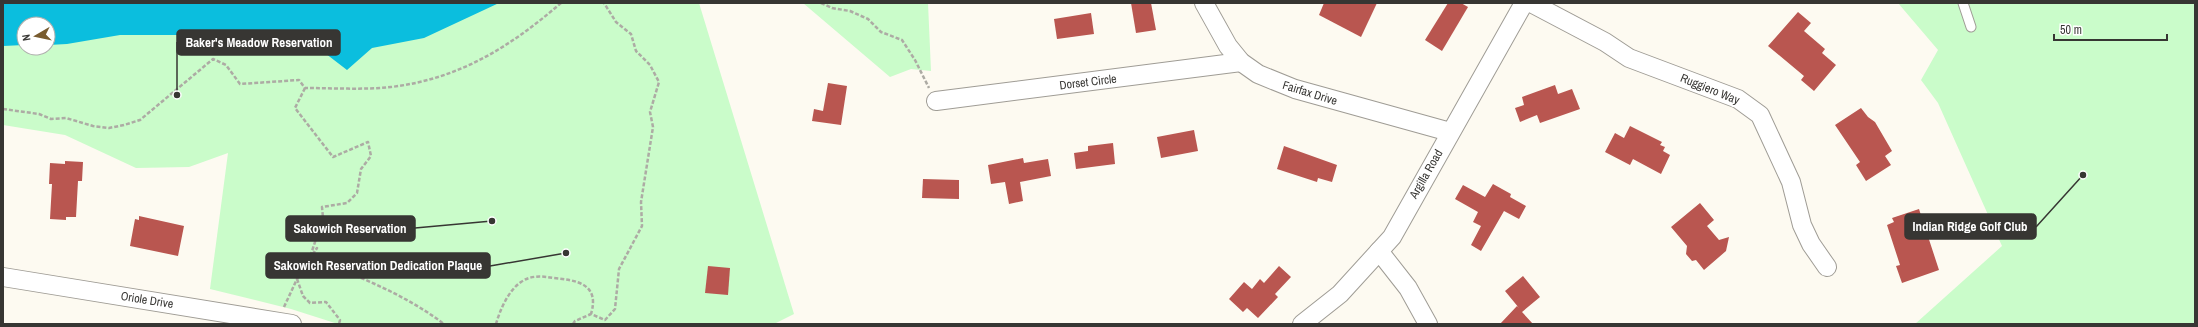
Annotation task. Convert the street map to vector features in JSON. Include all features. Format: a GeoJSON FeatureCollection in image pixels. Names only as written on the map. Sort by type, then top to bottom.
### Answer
{"type":"FeatureCollection","features":[{"type":"Feature","properties":{"kind":"street","name":"Fairfax Drive"},"geometry":{"type":"LineString","coordinates":[[1204,3],[1228,46],[1241,62],[1258,74],[1295,89],[1450,132]]}},
{"type":"Feature","properties":{"kind":"street","name":"Argilla Road"},"geometry":{"type":"LineString","coordinates":[[1302,324],[1340,294],[1392,236],[1524,3]]}},
{"type":"Feature","properties":{"kind":"street","name":"Ruggiero Way"},"geometry":{"type":"LineString","coordinates":[[1531,3],[1605,42],[1629,58],[1738,99],[1760,115],[1790,182],[1802,225],[1811,244],[1827,267]]}},
{"type":"Feature","properties":{"kind":"street","name":"Dorset Circle"},"geometry":{"type":"LineString","coordinates":[[936,101],[1241,62]]}},
{"type":"Feature","properties":{"kind":"street"},"geometry":{"type":"LineString","coordinates":[[1379,251],[1408,288],[1428,324]]}},
{"type":"Feature","properties":{"kind":"street","name":"Oriole Drive"},"geometry":{"type":"LineString","coordinates":[[3,277],[284,323]]}},
{"type":"Feature","properties":{"kind":"lane"},"geometry":{"type":"LineString","coordinates":[[1963,3],[1971,27]]}},
{"type":"Feature","properties":{"kind":"path"},"geometry":{"type":"LineString","coordinates":[[305,88],[390,87],[427,81],[466,67],[503,49],[560,3]]}},
{"type":"Feature","properties":{"kind":"path"},"geometry":{"type":"LineString","coordinates":[[573,324],[575,321],[591,314],[605,320],[615,309],[619,269],[642,226],[641,202],[653,127],[650,112],[659,82],[650,65],[636,51],[631,34],[616,22],[604,3]]}},
{"type":"Feature","properties":{"kind":"path"},"geometry":{"type":"LineString","coordinates":[[821,3],[832,8],[850,11],[868,19],[881,32],[902,40],[915,60],[936,101]]}},
{"type":"Feature","properties":{"kind":"path"},"geometry":{"type":"LineString","coordinates":[[3,109],[39,114],[51,119],[66,118],[93,126],[109,128],[124,125],[140,120],[212,59],[226,65],[240,84],[299,80],[305,88]]}},
{"type":"Feature","properties":{"kind":"path"},"geometry":{"type":"LineString","coordinates":[[305,88],[295,108],[333,157],[368,142],[372,156],[361,169],[357,193],[347,204],[322,207],[323,218],[310,257]]}},
{"type":"Feature","properties":{"kind":"path"},"geometry":{"type":"LineString","coordinates":[[284,323],[297,279],[317,248],[310,257]]}},
{"type":"Feature","properties":{"kind":"path"},"geometry":{"type":"LineString","coordinates":[[310,257],[384,287],[413,302],[444,324]]}},
{"type":"Feature","properties":{"kind":"path"},"geometry":{"type":"LineString","coordinates":[[496,324],[504,302],[512,291],[520,282],[531,276],[572,279],[583,284],[589,288],[594,303],[591,314]]}},
{"type":"Feature","properties":{"kind":"path"},"geometry":{"type":"LineString","coordinates":[[297,279],[303,296],[310,303],[326,302],[340,320],[339,324]]}},
{"type":"Feature","properties":{"kind":"green space"},"geometry":{"type":"Polygon","coordinates":[[[3,3],[699,3],[794,314],[774,324],[338,324],[291,309],[210,289],[228,153],[189,167],[136,168],[65,135],[3,125],[3,3]]]}},
{"type":"Feature","properties":{"kind":"green space"},"geometry":{"type":"Polygon","coordinates":[[[803,3],[928,3],[931,71],[911,69],[890,77],[803,3]]]}},
{"type":"Feature","properties":{"kind":"green space"},"geometry":{"type":"Polygon","coordinates":[[[1898,3],[2195,3],[2195,324],[1915,324],[2002,246],[1938,103],[1921,80],[1938,50],[1898,3]]]}},
{"type":"Feature","properties":{"kind":"water"},"geometry":{"type":"Polygon","coordinates":[[[3,3],[499,3],[424,38],[372,48],[347,70],[308,40],[213,35],[120,35],[56,45],[56,16],[16,16],[16,45],[3,46],[3,3]]]}},
{"type":"Feature","properties":{"kind":"building"},"geometry":{"type":"Polygon","coordinates":[[[1131,3],[1151,3],[1156,30],[1136,33],[1131,3]]]}},
{"type":"Feature","properties":{"kind":"building"},"geometry":{"type":"Polygon","coordinates":[[[1324,3],[1377,3],[1361,37],[1319,15],[1324,3]]]}},
{"type":"Feature","properties":{"kind":"building"},"geometry":{"type":"Polygon","coordinates":[[[1448,3],[1461,3],[1468,7],[1442,51],[1425,40],[1448,3]]]}},
{"type":"Feature","properties":{"kind":"building"},"geometry":{"type":"Polygon","coordinates":[[[1798,12],[1811,23],[1804,31],[1825,49],[1822,53],[1836,65],[1814,91],[1801,80],[1804,76],[1768,46],[1798,12]]]}},
{"type":"Feature","properties":{"kind":"building"},"geometry":{"type":"Polygon","coordinates":[[[1091,13],[1094,34],[1057,39],[1054,19],[1091,13]]]}},
{"type":"Feature","properties":{"kind":"building"},"geometry":{"type":"Polygon","coordinates":[[[828,83],[847,86],[841,125],[812,121],[814,109],[823,111],[828,83]]]}},
{"type":"Feature","properties":{"kind":"building"},"geometry":{"type":"Polygon","coordinates":[[[1555,85],[1558,94],[1572,89],[1580,109],[1540,123],[1537,115],[1520,122],[1515,108],[1524,105],[1522,97],[1555,85]]]}},
{"type":"Feature","properties":{"kind":"building"},"geometry":{"type":"Polygon","coordinates":[[[1861,108],[1868,117],[1875,122],[1892,151],[1885,156],[1891,165],[1866,181],[1856,165],[1860,162],[1835,125],[1861,108]]]}},
{"type":"Feature","properties":{"kind":"building"},"geometry":{"type":"Polygon","coordinates":[[[1630,126],[1662,142],[1660,145],[1665,147],[1663,151],[1670,155],[1661,174],[1633,159],[1630,165],[1605,152],[1615,133],[1624,138],[1630,126]]]}},
{"type":"Feature","properties":{"kind":"building"},"geometry":{"type":"Polygon","coordinates":[[[1194,130],[1198,151],[1161,158],[1157,137],[1194,130]]]}},
{"type":"Feature","properties":{"kind":"building"},"geometry":{"type":"Polygon","coordinates":[[[1113,143],[1115,164],[1076,169],[1074,153],[1088,151],[1088,146],[1113,143]]]}},
{"type":"Feature","properties":{"kind":"building"},"geometry":{"type":"Polygon","coordinates":[[[1284,146],[1337,165],[1332,182],[1318,178],[1317,182],[1277,169],[1284,146]]]}},
{"type":"Feature","properties":{"kind":"building"},"geometry":{"type":"Polygon","coordinates":[[[1023,158],[1024,163],[1048,159],[1051,176],[1020,182],[1023,201],[1009,204],[1005,182],[991,184],[988,165],[1023,158]]]}},
{"type":"Feature","properties":{"kind":"building"},"geometry":{"type":"Polygon","coordinates":[[[65,161],[83,162],[82,181],[78,181],[76,217],[66,217],[66,220],[50,219],[52,184],[49,184],[50,163],[65,164],[65,161]]]}},
{"type":"Feature","properties":{"kind":"building"},"geometry":{"type":"Polygon","coordinates":[[[923,179],[959,180],[959,199],[922,198],[923,179]]]}},
{"type":"Feature","properties":{"kind":"building"},"geometry":{"type":"Polygon","coordinates":[[[1493,184],[1511,194],[1510,197],[1526,206],[1519,219],[1504,211],[1481,251],[1471,245],[1481,226],[1473,222],[1478,212],[1455,199],[1463,185],[1485,197],[1493,184]]]}},
{"type":"Feature","properties":{"kind":"building"},"geometry":{"type":"Polygon","coordinates":[[[1700,203],[1714,220],[1707,226],[1719,240],[1729,237],[1726,251],[1704,270],[1696,260],[1692,261],[1686,254],[1687,246],[1671,227],[1700,203]]]}},
{"type":"Feature","properties":{"kind":"building"},"geometry":{"type":"Polygon","coordinates":[[[1919,209],[1939,270],[1902,283],[1896,266],[1900,265],[1887,225],[1894,222],[1892,218],[1919,209]]]}},
{"type":"Feature","properties":{"kind":"building"},"geometry":{"type":"Polygon","coordinates":[[[139,216],[184,226],[178,256],[130,246],[135,219],[139,220],[139,216]]]}},
{"type":"Feature","properties":{"kind":"building"},"geometry":{"type":"Polygon","coordinates":[[[708,266],[730,268],[728,295],[705,293],[708,266]]]}},
{"type":"Feature","properties":{"kind":"building"},"geometry":{"type":"Polygon","coordinates":[[[1279,266],[1291,277],[1275,294],[1278,297],[1258,318],[1247,308],[1243,312],[1229,299],[1244,282],[1252,289],[1260,279],[1264,283],[1279,266]]]}},
{"type":"Feature","properties":{"kind":"building"},"geometry":{"type":"Polygon","coordinates":[[[1523,276],[1540,297],[1522,312],[1533,324],[1500,324],[1517,306],[1519,308],[1505,291],[1523,276]]]}},
{"type":"Feature","properties":{"kind":"place","name":"Baker's Meadow Reservation"},"geometry":{"type":"Point","coordinates":[177,95]}},
{"type":"Feature","properties":{"kind":"place","name":"Indian Ridge Golf Club"},"geometry":{"type":"Point","coordinates":[2083,175]}},
{"type":"Feature","properties":{"kind":"place","name":"Sakowich Reservation"},"geometry":{"type":"Point","coordinates":[492,221]}},
{"type":"Feature","properties":{"kind":"place","name":"Sakowich Reservation Dedication Plaque"},"geometry":{"type":"Point","coordinates":[566,253]}}]}
